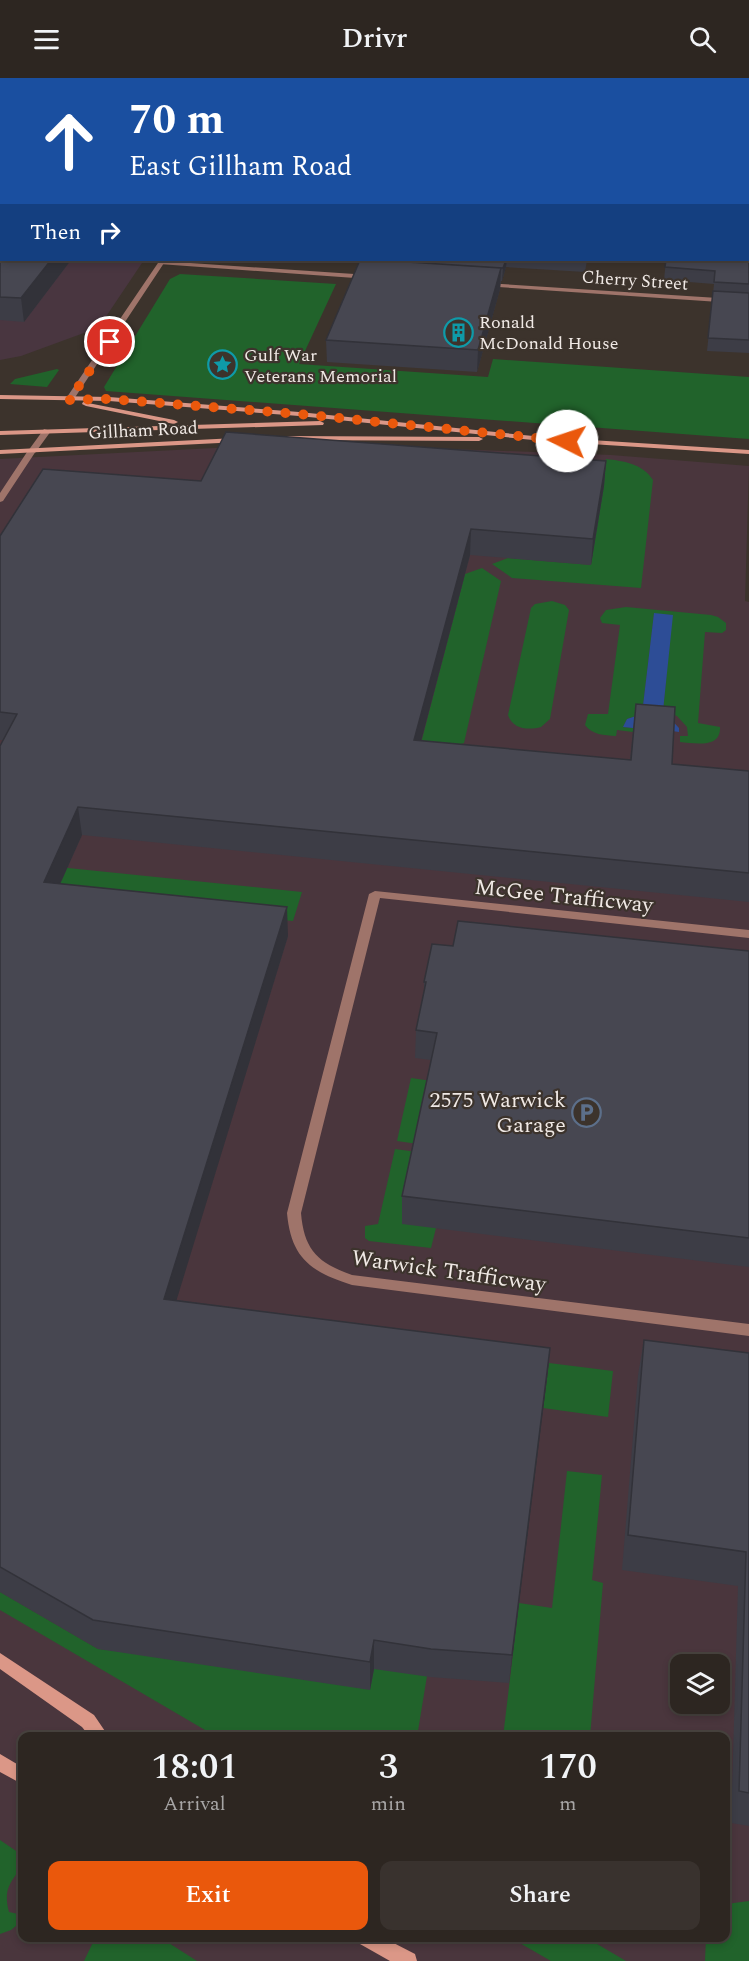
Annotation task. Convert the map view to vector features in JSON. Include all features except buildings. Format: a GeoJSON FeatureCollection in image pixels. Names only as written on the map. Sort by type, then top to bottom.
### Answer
{"type":"FeatureCollection","features":[{"type":"Feature","properties":{"kind":"main road"},"geometry":{"type":"LineString","coordinates":[[0,397],[69,400],[240,434]]}},
{"type":"Feature","properties":{"kind":"main road","name":"Gillham Road"},"geometry":{"type":"LineString","coordinates":[[69,400],[109,399],[299,414],[543,440]]}},
{"type":"Feature","properties":{"kind":"main road","name":"Gillham Road"},"geometry":{"type":"LineString","coordinates":[[0,433],[314,422],[423,426]]}},
{"type":"Feature","properties":{"kind":"main road","name":"Gillham Road"},"geometry":{"type":"LineString","coordinates":[[285,438],[543,440],[749,452]]}},
{"type":"Feature","properties":{"kind":"main road","name":"Gillham Road"},"geometry":{"type":"LineString","coordinates":[[0,452],[249,439]]}},
{"type":"Feature","properties":{"kind":"main road"},"geometry":{"type":"LineString","coordinates":[[0,1659],[88,1721],[97,1732]]}},
{"type":"Feature","properties":{"kind":"main road"},"geometry":{"type":"LineString","coordinates":[[0,1762],[18,1773]]}},
{"type":"Feature","properties":{"kind":"main road"},"geometry":{"type":"LineString","coordinates":[[373,1942],[408,1961]]}},
{"type":"Feature","properties":{"kind":"street"},"geometry":{"type":"LineString","coordinates":[[69,400],[162,261],[372,278]]}},
{"type":"Feature","properties":{"kind":"street","name":"Cherry Street"},"geometry":{"type":"LineString","coordinates":[[479,285],[749,302]]}},
{"type":"Feature","properties":{"kind":"street"},"geometry":{"type":"LineString","coordinates":[[0,499],[47,431]]}},
{"type":"Feature","properties":{"kind":"street","name":"McGee Trafficway"},"geometry":{"type":"LineString","coordinates":[[375,894],[749,934]]}},
{"type":"Feature","properties":{"kind":"street","name":"Warwick Trafficway"},"geometry":{"type":"LineString","coordinates":[[375,894],[294,1213],[294,1228],[305,1254],[315,1264],[331,1274],[352,1280],[749,1330]]}},
{"type":"Feature","properties":{"kind":"shaded area"},"geometry":{"type":"Polygon","coordinates":[[[0,261],[143,261],[101,324],[92,330],[21,356],[0,360],[0,261]]]}},
{"type":"Feature","properties":{"kind":"shaded area"},"geometry":{"type":"Polygon","coordinates":[[[215,448],[428,448],[611,455],[749,466],[745,601],[749,602],[749,1961],[0,1961],[0,459],[215,448]]]}},
{"type":"Feature","properties":{"kind":"green space"},"geometry":{"type":"Polygon","coordinates":[[[180,274],[336,284],[299,364],[488,377],[493,359],[749,377],[749,439],[106,391],[104,387],[170,279],[180,274]]]}},
{"type":"Feature","properties":{"kind":"green space"},"geometry":{"type":"Polygon","coordinates":[[[59,370],[47,387],[10,384],[15,379],[59,370]]]}},
{"type":"Feature","properties":{"kind":"green space"},"geometry":{"type":"Polygon","coordinates":[[[606,459],[626,462],[638,467],[653,480],[641,588],[512,578],[492,564],[508,558],[591,565],[606,459]]]}},
{"type":"Feature","properties":{"kind":"green space"},"geometry":{"type":"Polygon","coordinates":[[[482,568],[501,581],[464,743],[434,754],[421,743],[465,574],[482,568]]]}},
{"type":"Feature","properties":{"kind":"green space"},"geometry":{"type":"Polygon","coordinates":[[[552,601],[565,605],[569,610],[550,719],[541,727],[522,728],[514,724],[508,715],[531,608],[535,604],[552,601]]]}},
{"type":"Feature","properties":{"kind":"green space"},"geometry":{"type":"Polygon","coordinates":[[[626,607],[711,615],[726,623],[726,630],[722,633],[705,632],[698,723],[720,727],[716,739],[706,743],[680,742],[680,736],[688,736],[687,727],[677,716],[663,711],[672,615],[654,614],[642,714],[627,719],[623,727],[633,728],[633,732],[617,730],[616,736],[603,735],[591,731],[585,725],[588,714],[608,714],[620,625],[602,623],[600,618],[606,610],[626,607]]]}},
{"type":"Feature","properties":{"kind":"green space"},"geometry":{"type":"Polygon","coordinates":[[[0,841],[29,864],[302,892],[293,921],[0,891],[0,841]]]}},
{"type":"Feature","properties":{"kind":"green space"},"geometry":{"type":"Polygon","coordinates":[[[411,1078],[432,1081],[418,1144],[397,1141],[411,1078]]]}},
{"type":"Feature","properties":{"kind":"green space"},"geometry":{"type":"Polygon","coordinates":[[[395,1149],[417,1152],[436,1228],[431,1248],[369,1241],[365,1238],[365,1226],[378,1224],[395,1149]]]}},
{"type":"Feature","properties":{"kind":"green space"},"geometry":{"type":"Polygon","coordinates":[[[549,1363],[613,1371],[608,1417],[543,1408],[549,1363]]]}},
{"type":"Feature","properties":{"kind":"green space"},"geometry":{"type":"Polygon","coordinates":[[[567,1471],[602,1475],[592,1580],[603,1583],[590,1732],[504,1732],[519,1603],[552,1608],[567,1471]]]}},
{"type":"Feature","properties":{"kind":"green space"},"geometry":{"type":"Polygon","coordinates":[[[0,1592],[98,1649],[374,1669],[435,1627],[418,1732],[208,1732],[0,1610],[0,1592]]]}},
{"type":"Feature","properties":{"kind":"green space"},"geometry":{"type":"Polygon","coordinates":[[[0,1840],[18,1852],[18,1872],[9,1886],[7,1901],[9,1912],[18,1914],[18,1924],[0,1934],[0,1840]]]}},
{"type":"Feature","properties":{"kind":"green space"},"geometry":{"type":"Polygon","coordinates":[[[749,1901],[749,1961],[705,1961],[706,1942],[730,1942],[730,1903],[749,1901]]]}},
{"type":"Feature","properties":{"kind":"green space"},"geometry":{"type":"Polygon","coordinates":[[[93,1942],[167,1942],[197,1961],[84,1961],[93,1942]]]}},
{"type":"Feature","properties":{"kind":"green space"},"geometry":{"type":"Polygon","coordinates":[[[518,1942],[594,1942],[626,1961],[551,1961],[518,1942]]]}},
{"type":"Feature","properties":{"kind":"water"},"geometry":{"type":"Polygon","coordinates":[[[654,613],[673,615],[663,711],[679,728],[679,732],[672,731],[671,735],[633,732],[633,728],[623,727],[627,719],[642,714],[654,613]]]}},
{"type":"Feature","properties":{"kind":"place","name":"Ronald McDonald House"},"geometry":{"type":"Point","coordinates":[458,332]}},
{"type":"Feature","properties":{"kind":"place","name":"Gulf War Veterans Memorial"},"geometry":{"type":"Point","coordinates":[223,365]}},
{"type":"Feature","properties":{"kind":"place","name":"2575 Warwick Garage"},"geometry":{"type":"Point","coordinates":[587,1112]}},
{"type":"Feature","properties":{"kind":"route"},"geometry":{"type":"LineString","coordinates":[[110,342],[69,400],[109,399],[299,414],[567,441]]}}]}
